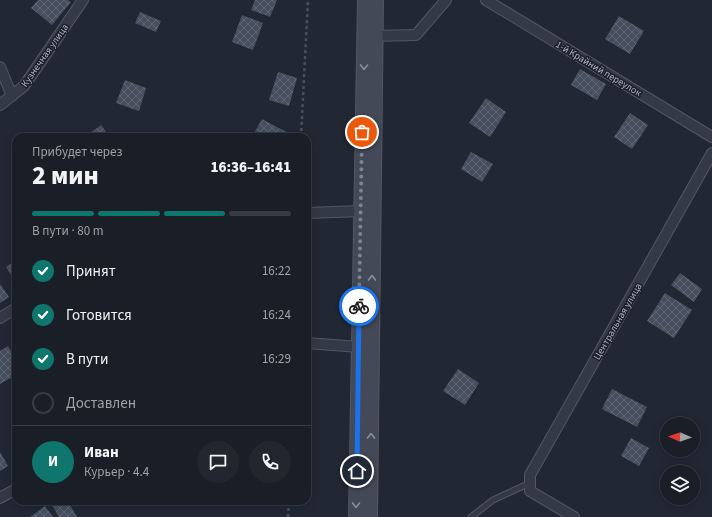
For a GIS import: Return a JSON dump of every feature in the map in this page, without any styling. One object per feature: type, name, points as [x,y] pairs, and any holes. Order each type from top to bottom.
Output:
[{"type":"main road","points":[[365,0],[370,36],[370,517]]},
{"type":"main road","points":[[356,517],[361,211],[370,36],[376,0]]},
{"type":"street","name":"Кузнечная улица","points":[[0,105],[24,86],[83,0]]},
{"type":"street","points":[[370,36],[416,35],[446,0]]},
{"type":"street","name":"1-й Крайний переулок","points":[[486,0],[712,137]]},
{"type":"street","points":[[0,67],[12,96]]},
{"type":"street","name":"Центральная улица","points":[[530,487],[530,475],[541,454],[712,153]]},
{"type":"street","points":[[311,213],[361,211]]},
{"type":"street","points":[[0,318],[12,310]]},
{"type":"street","points":[[311,343],[359,347]]},
{"type":"street","points":[[530,487],[574,517]]},
{"type":"street","points":[[0,498],[12,491]]},
{"type":"lane","points":[[471,517],[493,500],[530,487]]},
{"type":"path","points":[[301,133],[308,0]]},
{"type":"path","points":[[288,517],[289,505]]},
{"type":"building","points":[[38,0],[68,0],[71,2],[52,25],[31,8]]},
{"type":"building","points":[[255,0],[277,0],[270,17],[251,10]]},
{"type":"building","points":[[140,12],[161,21],[156,32],[135,23]]},
{"type":"building","points":[[242,15],[263,23],[253,50],[232,42]]},
{"type":"building","points":[[619,16],[644,31],[630,54],[605,39]]},
{"type":"building","points":[[580,69],[606,84],[597,100],[571,85]]},
{"type":"building","points":[[278,72],[297,78],[289,106],[269,100]]},
{"type":"building","points":[[125,80],[146,88],[139,111],[116,103]]},
{"type":"building","points":[[486,98],[506,112],[490,137],[469,123]]},
{"type":"building","points":[[630,113],[648,125],[632,149],[614,137]]},
{"type":"building","points":[[262,119],[288,133],[254,133]]},
{"type":"building","points":[[101,125],[107,133],[90,133]]},
{"type":"building","points":[[471,152],[493,164],[482,182],[461,169]]},
{"type":"building","points":[[12,263],[12,277],[6,267]]},
{"type":"building","points":[[680,273],[702,289],[694,302],[671,285]]},
{"type":"building","points":[[0,284],[9,297],[0,303]]},
{"type":"building","points":[[665,293],[692,310],[674,338],[647,321]]},
{"type":"building","points":[[8,346],[12,353],[12,377],[0,384],[0,351]]},
{"type":"building","points":[[458,369],[479,383],[465,405],[443,391]]},
{"type":"building","points":[[612,389],[647,407],[637,427],[602,409]]},
{"type":"building","points":[[631,438],[649,448],[639,466],[621,456]]},
{"type":"building","points":[[0,452],[8,466],[0,471]]},
{"type":"building","points":[[52,505],[70,505],[77,517],[59,517]]},
{"type":"building","points":[[45,506],[53,517],[30,517]]},
{"type":"way so far","points":[[359,306],[362,132]]},
{"type":"route","points":[[357,471],[359,306]]}]
